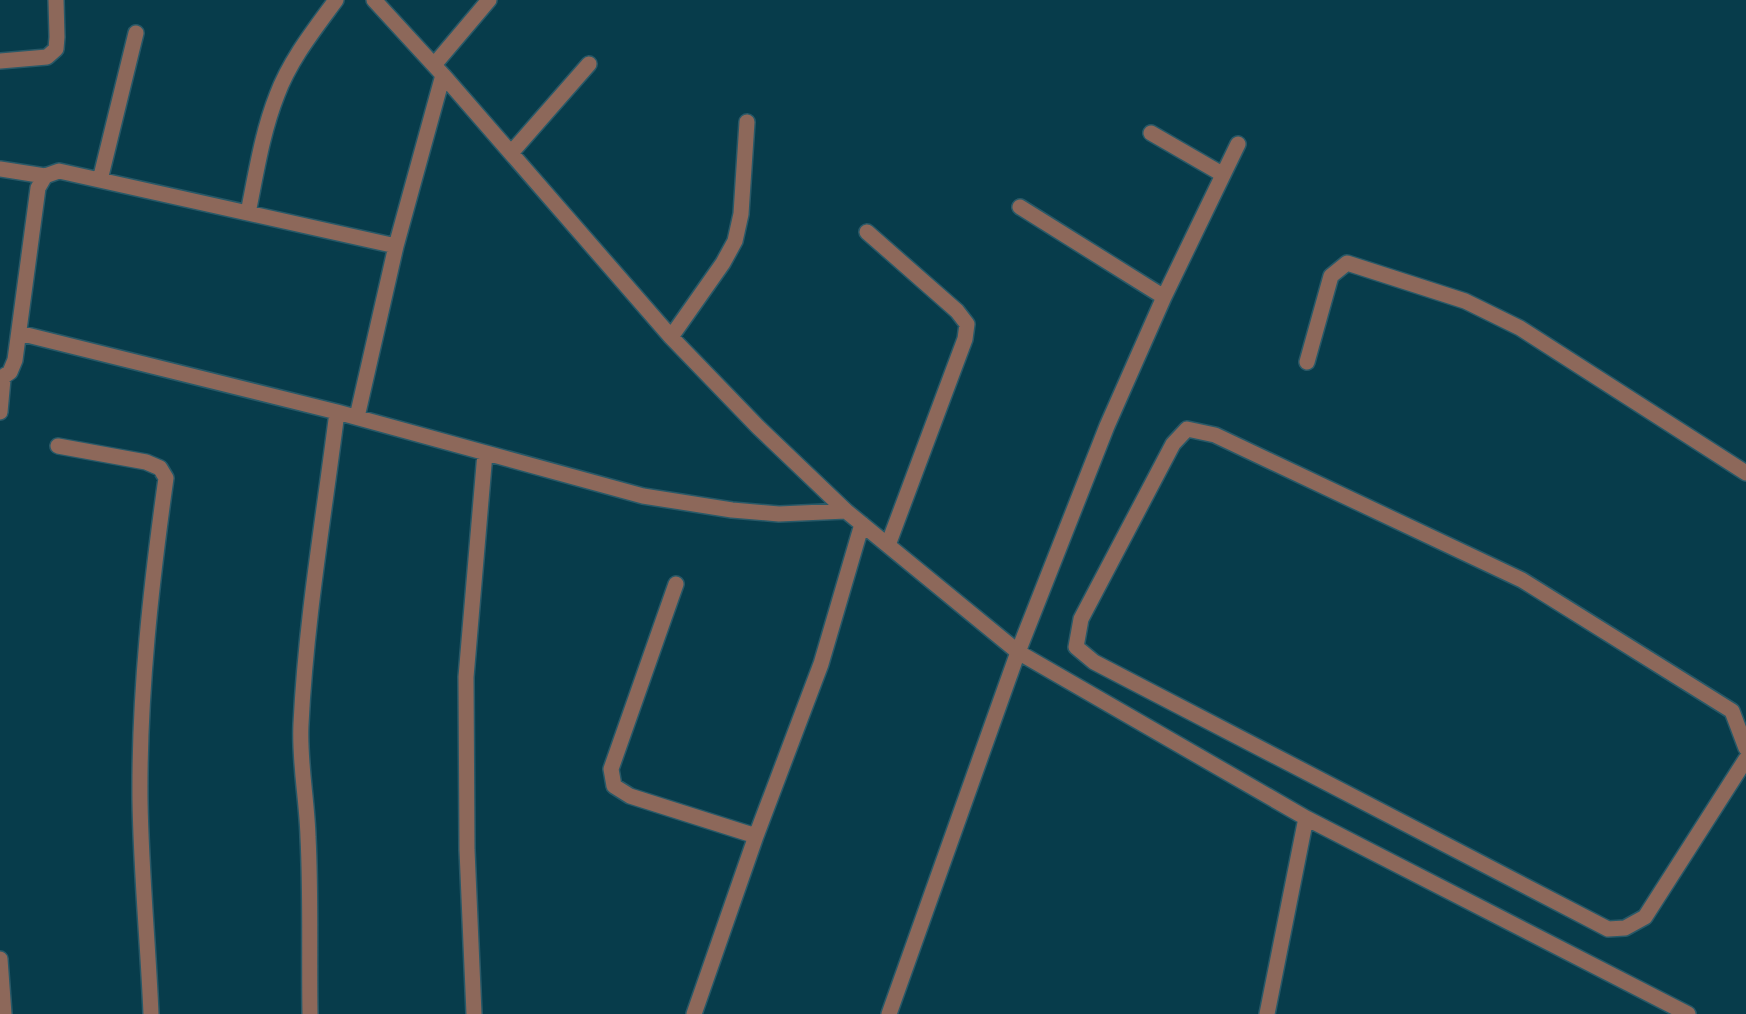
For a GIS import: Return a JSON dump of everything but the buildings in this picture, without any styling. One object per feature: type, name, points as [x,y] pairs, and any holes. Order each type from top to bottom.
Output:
[{"type":"street","points":[[0,61],[47,57],[56,49],[56,0]]},
{"type":"street","points":[[248,213],[267,126],[277,94],[299,51],[336,0]]},
{"type":"street","points":[[374,0],[439,70],[671,338],[758,427],[862,524],[1018,652],[1306,818],[1688,1014]]},
{"type":"street","points":[[357,417],[439,70],[489,0]]},
{"type":"street","points":[[100,180],[136,33]]},
{"type":"street","points":[[511,153],[589,64]]},
{"type":"street","points":[[671,338],[723,263],[735,241],[741,214],[747,122]]},
{"type":"street","points":[[1151,133],[1222,174]]},
{"type":"street","points":[[888,1014],[1018,652],[1107,426],[1164,297],[1238,144]]},
{"type":"street","points":[[0,169],[45,176],[59,171],[396,246]]},
{"type":"street","points":[[0,412],[1,379],[10,372],[15,360],[38,188],[45,176]]},
{"type":"street","points":[[1020,207],[1164,297]]},
{"type":"street","points":[[867,232],[957,311],[967,324],[965,339],[888,545]]},
{"type":"street","points":[[1307,363],[1331,276],[1347,263],[1465,301],[1520,328],[1746,473]]},
{"type":"street","points":[[19,333],[357,417],[643,496],[732,510],[779,514],[846,510]]},
{"type":"street","points":[[310,1014],[309,840],[301,758],[301,725],[307,644],[337,412]]},
{"type":"street","points":[[1746,748],[1732,711],[1522,580],[1215,435],[1187,429],[1173,444],[1081,619],[1076,647],[1094,662],[1608,929],[1625,928],[1645,917],[1746,759]]},
{"type":"street","points":[[58,447],[146,462],[160,468],[166,478],[148,624],[140,800],[151,1014]]},
{"type":"street","points":[[474,1014],[467,850],[466,677],[485,453]]},
{"type":"street","points":[[694,1014],[756,836],[821,664],[862,524]]},
{"type":"street","points":[[676,584],[610,769],[614,786],[630,796],[756,836]]},
{"type":"street","points":[[1267,1014],[1306,818]]},
{"type":"street","points":[[0,959],[4,1014]]}]
